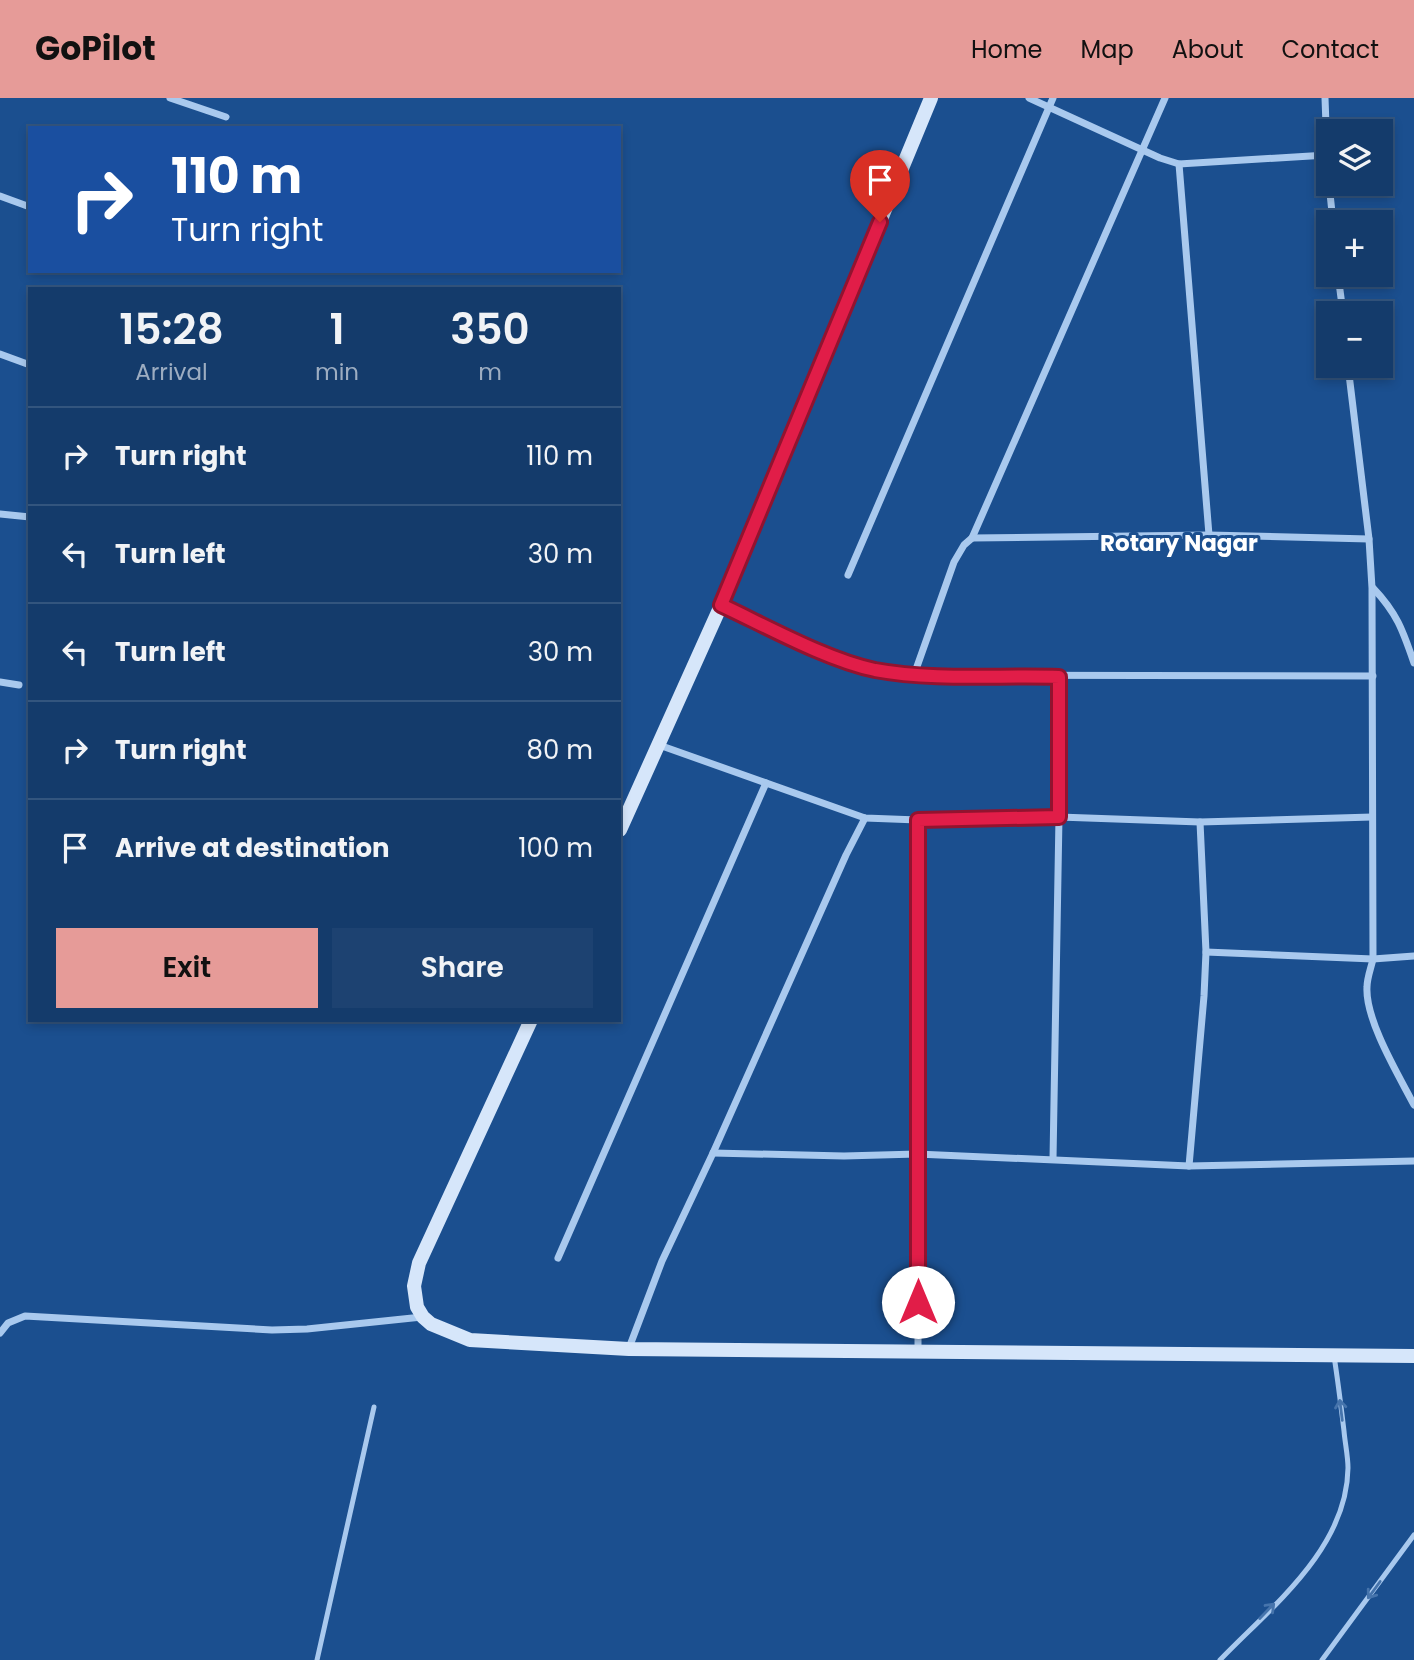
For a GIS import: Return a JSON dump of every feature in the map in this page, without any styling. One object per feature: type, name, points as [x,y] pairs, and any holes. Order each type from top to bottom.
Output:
[{"type":"street","points":[[170,98],[226,117]]},
{"type":"street","points":[[621,828],[721,605],[931,98]]},
{"type":"street","points":[[1029,98],[1179,164],[1316,156]]},
{"type":"street","points":[[848,575],[1054,98]]},
{"type":"street","points":[[914,675],[954,562],[964,545],[972,538],[1165,98]]},
{"type":"street","points":[[1325,98],[1326,119]]},
{"type":"street","points":[[1179,164],[1209,535]]},
{"type":"street","points":[[0,196],[28,206]]},
{"type":"street","points":[[0,354],[28,364]]},
{"type":"street","points":[[1349,378],[1369,539],[1372,588],[1373,959],[1367,988],[1383,1044],[1414,1105]]},
{"type":"street","points":[[0,514],[28,517]]},
{"type":"street","points":[[972,538],[1209,535],[1369,539]]},
{"type":"street","points":[[1372,588],[1391,607],[1401,625],[1414,663]]},
{"type":"street","points":[[721,605],[823,652],[873,669],[914,675],[1373,676]]},
{"type":"street","points":[[1053,1159],[1059,677]]},
{"type":"street","points":[[0,682],[19,685]]},
{"type":"street","points":[[659,744],[865,818],[918,820],[1059,817],[1200,822],[1372,817]]},
{"type":"street","points":[[558,1258],[766,783]]},
{"type":"street","points":[[629,1349],[662,1261],[865,818]]},
{"type":"street","points":[[918,820],[918,1352]]},
{"type":"street","points":[[1189,1166],[1205,996],[1206,952],[1200,822]]},
{"type":"street","points":[[1206,952],[1373,959],[1414,956]]},
{"type":"street","points":[[530,1022],[419,1263],[414,1286],[417,1307],[423,1317],[431,1324],[470,1340],[629,1349],[1414,1356]]},
{"type":"street","points":[[713,1153],[844,1156],[917,1154],[1189,1166],[1414,1161]]},
{"type":"street","points":[[0,1333],[8,1323],[24,1316],[272,1330],[423,1317]]},
{"type":"lane","points":[[1220,1660],[1296,1582],[1327,1542],[1338,1516],[1348,1467],[1334,1356]]},
{"type":"lane","points":[[317,1660],[374,1407]]},
{"type":"lane","points":[[1322,1660],[1414,1535]]},
{"type":"district","name":"Rotary Nagar","points":[[1179,543]]},
{"type":"route","points":[[880,222],[721,605],[823,652],[873,669],[914,675],[1059,677],[1059,817],[918,820],[918,1302]]}]
